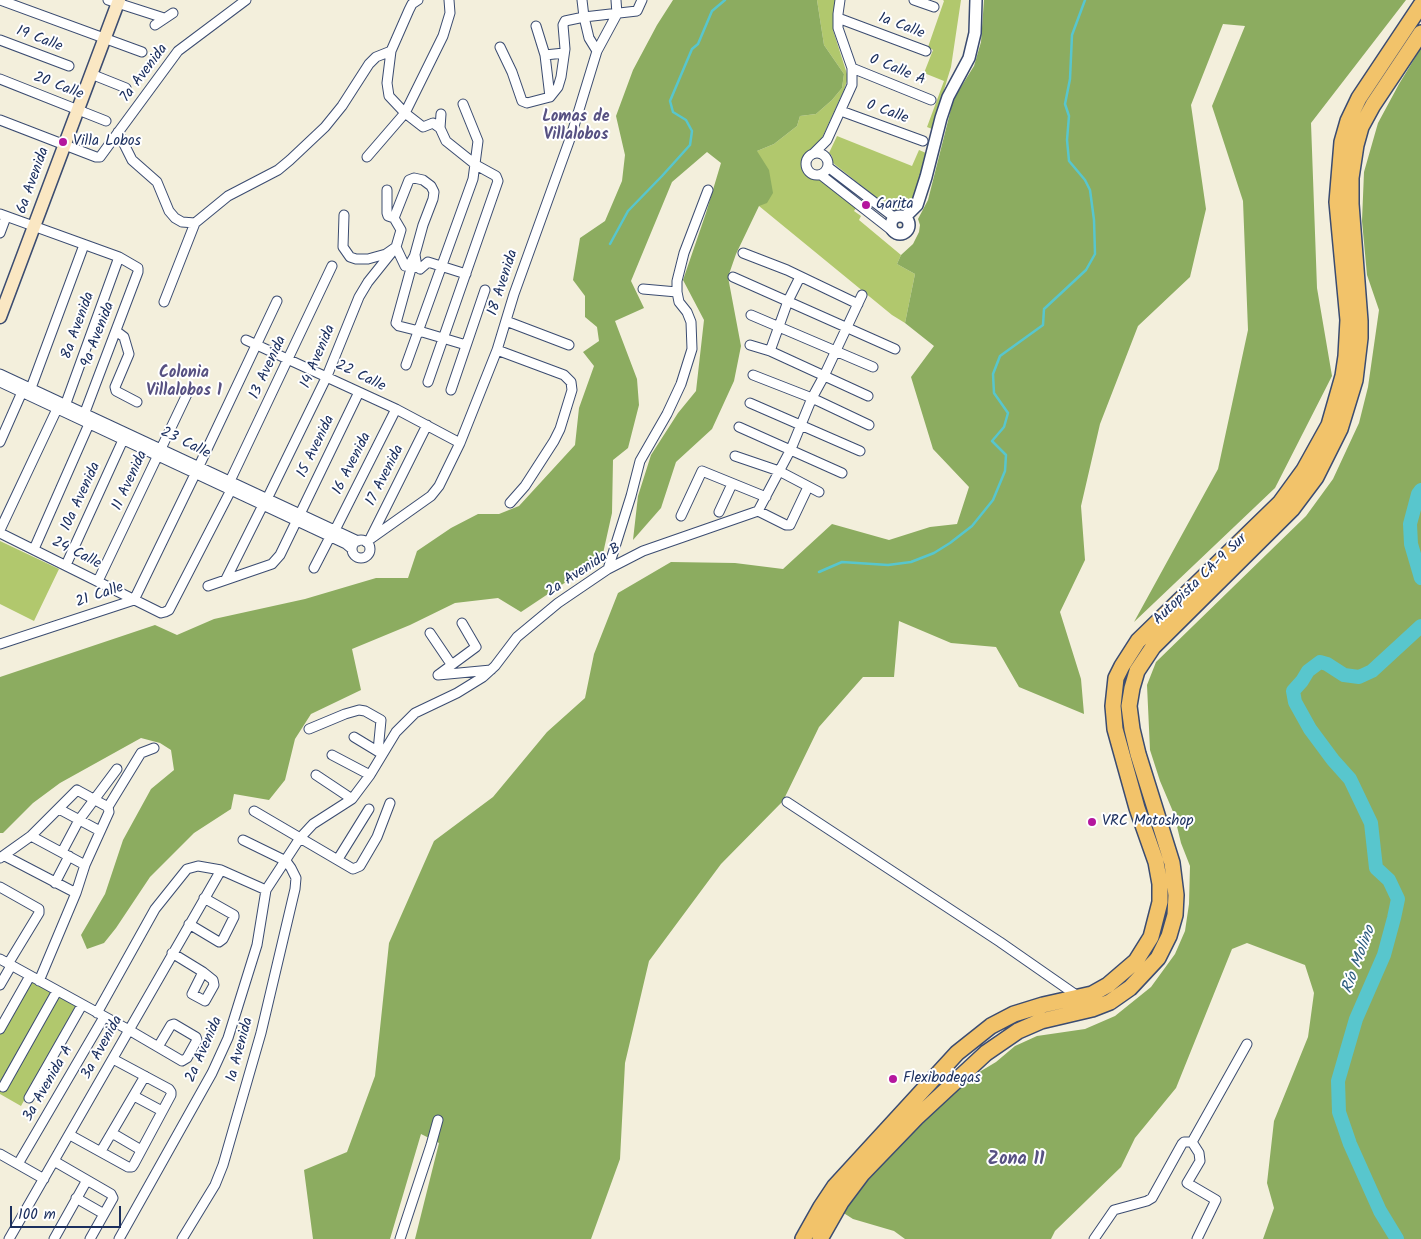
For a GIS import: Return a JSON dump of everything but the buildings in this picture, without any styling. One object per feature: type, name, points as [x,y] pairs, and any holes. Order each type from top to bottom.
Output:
[{"type":"highway","name":"Autopista CA-9 Sur","points":[[803,1239],[820,1207],[835,1186],[946,1065],[978,1035],[1014,1014],[1043,1005],[1092,994],[1108,985],[1136,961],[1151,938],[1160,902],[1160,884],[1156,862],[1137,808],[1116,729],[1113,706],[1116,678],[1138,641],[1280,503],[1304,470],[1329,424],[1343,376],[1348,320],[1337,202],[1342,142],[1348,122],[1359,98],[1421,5]]},
{"type":"highway","name":"Autopista CA-9 Sur","points":[[820,1239],[841,1202],[862,1174],[916,1118],[986,1053],[1018,1031],[1041,1021],[1092,1010],[1110,1002],[1130,988],[1158,958],[1169,936],[1175,915],[1176,895],[1172,864],[1136,746],[1129,706],[1132,688],[1137,671],[1153,648],[1169,630],[1225,578],[1292,509],[1316,477],[1340,429],[1355,380],[1360,338],[1351,204],[1351,178],[1356,145],[1362,127],[1373,105],[1421,33]]},
{"type":"highway","points":[[946,1065],[955,1080]]},
{"type":"main road","name":"6a Avenida","points":[[0,317],[92,74],[105,38],[115,1]]},
{"type":"street","points":[[0,0],[142,52]]},
{"type":"street","name":"7a Avenida","points":[[65,145],[96,157],[100,156],[178,51],[246,0]]},
{"type":"street","points":[[418,0],[412,4],[391,51],[387,83],[389,96],[423,127],[433,123],[440,128]]},
{"type":"street","points":[[367,157],[405,112],[444,36],[450,13],[449,0]]},
{"type":"street","points":[[582,0],[589,38],[597,51]]},
{"type":"street","points":[[616,0],[617,14]]},
{"type":"street","points":[[500,47],[512,72],[522,101],[527,103],[550,97],[558,87],[564,53],[563,25],[565,21],[637,11],[642,0]]},
{"type":"street","points":[[814,153],[821,154],[876,205],[900,218],[909,226],[907,232],[895,233],[821,175],[811,174],[807,168],[808,158],[827,140],[852,84],[852,68],[840,33],[838,18],[840,0]]},
{"type":"street","points":[[914,0],[934,7]]},
{"type":"street","points":[[900,218],[917,206],[948,96],[969,58],[974,42],[976,0]]},
{"type":"street","points":[[115,1],[164,18]]},
{"type":"street","points":[[155,25],[173,12]]},
{"type":"street","name":"18 Avenida","points":[[364,540],[431,496],[439,486],[460,443],[497,350],[514,294],[571,136],[597,51],[617,14]]},
{"type":"street","name":"1a Calle","points":[[838,18],[926,51]]},
{"type":"street","points":[[536,26],[545,54],[550,97]]},
{"type":"street","name":"19 Calle","points":[[0,40],[69,66]]},
{"type":"street","points":[[164,302],[195,223],[228,196],[278,170],[290,160],[325,127],[342,106],[369,64],[376,57],[391,51]]},
{"type":"street","points":[[545,54],[564,53]]},
{"type":"street","name":"0 Calle A","points":[[852,68],[931,100]]},
{"type":"street","points":[[92,74],[126,88]]},
{"type":"street","name":"20 Calle","points":[[0,79],[106,121]]},
{"type":"street","points":[[406,364],[420,331],[473,179],[478,141],[463,104]]},
{"type":"street","name":"0 Calle","points":[[841,111],[923,141]]},
{"type":"street","points":[[428,382],[498,182],[498,178],[476,165],[446,141],[440,128],[441,114]]},
{"type":"street","points":[[0,120],[65,145]]},
{"type":"street","points":[[118,132],[132,160],[157,182],[169,211],[182,222],[195,223]]},
{"type":"street","points":[[821,175],[825,172],[828,162],[827,140]]},
{"type":"street","points":[[387,190],[387,213],[388,216],[394,218],[408,180],[414,178],[423,180],[431,186],[434,192],[396,320],[399,326],[466,345]]},
{"type":"street","points":[[608,569],[640,461],[681,384],[692,349],[691,322],[679,302],[677,281],[684,253],[708,190]]},
{"type":"street","points":[[870,214],[876,205]]},
{"type":"street","points":[[344,215],[343,247],[350,256],[361,260],[368,259],[386,254],[396,247],[405,266],[410,264],[415,256]]},
{"type":"street","points":[[0,233],[3,216],[119,258]]},
{"type":"street","name":"14 Avenida","points":[[226,579],[327,376],[359,297],[368,282],[396,247],[401,230],[394,218]]},
{"type":"street","points":[[31,388],[84,245]]},
{"type":"street","points":[[743,253],[858,304]]},
{"type":"street","points":[[415,256],[417,267],[420,269],[428,262],[466,274]]},
{"type":"street","name":"9a Avenida","points":[[85,412],[138,272],[138,268],[119,258]]},
{"type":"street","name":"8a Avenida","points":[[66,403],[119,258]]},
{"type":"street","name":"13 Avenida","points":[[165,612],[168,610],[230,486],[332,266]]},
{"type":"street","points":[[734,277],[895,349]]},
{"type":"street","points":[[770,351],[788,301],[800,277]]},
{"type":"street","points":[[643,289],[677,292]]},
{"type":"street","points":[[451,390],[485,290]]},
{"type":"street","points":[[808,487],[790,525],[786,525],[758,511],[790,449],[812,398],[862,295]]},
{"type":"street","name":"21 Calle","points":[[0,644],[134,600],[198,470],[255,344],[277,301]]},
{"type":"street","points":[[751,315],[873,366]]},
{"type":"street","points":[[506,321],[569,345]]},
{"type":"street","points":[[116,331],[124,337],[128,354],[115,387],[116,392],[137,402]]},
{"type":"street","name":"22 Calle","points":[[246,340],[396,409],[460,443]]},
{"type":"street","points":[[750,345],[770,351],[868,396]]},
{"type":"street","points":[[497,350],[564,375],[571,382],[572,390],[554,441],[525,486],[510,503]]},
{"type":"street","name":"23 Calle","points":[[0,374],[85,412],[160,452],[332,534],[352,549]]},
{"type":"street","points":[[754,375],[812,398],[869,425]]},
{"type":"street","name":"23 Calle","points":[[0,382],[124,440],[160,452]]},
{"type":"street","points":[[0,442],[22,392]]},
{"type":"street","name":"11 Avenida","points":[[98,581],[188,392]]},
{"type":"street","name":"15 Avenida","points":[[226,579],[272,564],[280,555],[359,392]]},
{"type":"street","points":[[750,403],[860,450]]},
{"type":"street","points":[[0,531],[57,409]]},
{"type":"street","name":"16 Avenida","points":[[314,568],[396,409]]},
{"type":"street","points":[[34,549],[89,424]]},
{"type":"street","name":"17 Avenida","points":[[364,540],[427,425]]},
{"type":"street","points":[[739,427],[842,473]]},
{"type":"street","name":"10a Avenida","points":[[66,565],[124,440]]},
{"type":"street","points":[[735,456],[779,471],[819,492]]},
{"type":"street","points":[[681,516],[702,471],[766,498]]},
{"type":"street","points":[[719,512],[732,484]]},
{"type":"street","name":"2a Avenida B","points":[[286,861],[300,838],[313,824],[352,799],[370,775],[380,752],[414,713],[474,684],[491,670],[517,637],[558,603],[608,569],[644,551],[758,511]]},
{"type":"street","name":"24 Calle","points":[[0,531],[134,600],[161,613],[165,612]]},
{"type":"street","name":"23 Calle","points":[[332,534],[364,540]]},
{"type":"street","points":[[364,540],[370,550],[368,555],[360,558],[355,556],[352,549],[354,544],[364,540]]},
{"type":"street","points":[[208,586],[226,579]]},
{"type":"street","points":[[462,624],[476,647],[438,675],[491,670]]},
{"type":"street","points":[[430,633],[451,664]]},
{"type":"street","points":[[309,729],[359,710],[365,711],[381,720],[380,752],[354,738]]},
{"type":"street","points":[[0,1030],[34,979],[76,893],[109,812],[108,807],[141,753],[154,748]]},
{"type":"street","points":[[332,755],[370,775]]},
{"type":"street","points":[[55,883],[79,820],[117,768]]},
{"type":"street","points":[[316,776],[352,799]]},
{"type":"street","points":[[76,893],[2,857],[31,836],[77,790],[108,807]]},
{"type":"street","points":[[787,802],[1079,996]]},
{"type":"street","points":[[254,811],[353,869],[360,866],[377,837],[390,803]]},
{"type":"street","points":[[59,809],[100,831]]},
{"type":"street","points":[[338,859],[370,809]]},
{"type":"street","points":[[31,836],[86,865]]},
{"type":"street","points":[[243,840],[286,861]]},
{"type":"street","name":"2a Avenida","points":[[119,1239],[212,1073],[228,1038],[257,945],[266,890],[286,861]]},
{"type":"street","name":"1a Avenida","points":[[182,1239],[220,1175],[261,1033],[295,889],[296,878],[286,861]]},
{"type":"street","name":"3a Avenida A","points":[[18,1164],[155,910],[187,869],[198,866],[221,870]]},
{"type":"street","points":[[221,870],[266,890]]},
{"type":"street","name":"3a Avenida","points":[[10,1239],[221,870]]},
{"type":"street","points":[[0,887],[39,909],[39,913],[7,963],[0,985]]},
{"type":"street","points":[[189,924],[218,942],[223,939],[234,915],[204,898]]},
{"type":"street","points":[[172,953],[203,972]]},
{"type":"street","points":[[7,963],[182,1061],[185,1060],[197,1040],[196,1037],[174,1024],[171,1025],[158,1047]]},
{"type":"street","points":[[3,1087],[57,991]]},
{"type":"street","points":[[29,1098],[82,1005]]},
{"type":"street","points":[[1192,1142],[1247,1044]]},
{"type":"street","points":[[70,1135],[128,1167],[132,1167],[171,1092],[169,1089],[113,1059]]},
{"type":"street","points":[[101,1151],[145,1076]]},
{"type":"street","points":[[134,1096],[162,1111]]},
{"type":"street","points":[[400,1239],[438,1120]]},
{"type":"street","points":[[112,1133],[141,1150]]},
{"type":"street","points":[[1094,1239],[1114,1210],[1152,1198],[1182,1144],[1184,1142],[1192,1142]]},
{"type":"street","points":[[1192,1142],[1199,1153],[1200,1161],[1188,1183],[1215,1199],[1215,1203],[1197,1239]]},
{"type":"street","points":[[0,1154],[44,1179]]},
{"type":"street","points":[[54,1162],[111,1194],[113,1198],[90,1239]]},
{"type":"street","points":[[54,1239],[87,1180]]},
{"type":"street","points":[[76,1198],[104,1214]]},
{"type":"green space","points":[[673,0],[817,0],[824,45],[844,74],[842,88],[832,100],[816,114],[800,116],[797,126],[774,144],[757,151],[769,170],[773,193],[767,203],[759,206],[736,254],[728,277],[741,346],[734,381],[712,429],[676,462],[661,508],[633,540],[638,496],[651,455],[678,413],[696,391],[704,320],[683,280],[721,163],[707,152],[672,182],[631,281],[644,308],[615,321],[637,379],[639,405],[628,448],[613,460],[612,513],[602,558],[521,612],[498,598],[455,603],[410,625],[352,649],[361,690],[311,714],[295,739],[285,780],[269,800],[234,794],[231,809],[194,833],[150,877],[104,943],[87,949],[81,935],[105,894],[123,840],[151,789],[174,770],[171,750],[160,743],[141,738],[60,783],[33,803],[3,833],[0,833],[0,677],[155,625],[177,635],[214,619],[305,599],[376,578],[408,578],[417,551],[451,528],[478,514],[499,514],[519,506],[575,445],[579,408],[594,366],[583,352],[599,341],[597,327],[585,317],[585,296],[573,280],[580,238],[605,221],[622,181],[625,155],[616,116],[633,70]]},
{"type":"green space","points":[[817,0],[835,0],[833,30],[847,74],[847,81],[817,149],[811,150],[802,160],[803,170],[808,176],[822,180],[856,208],[854,211],[861,216],[859,220],[901,255],[897,264],[915,274],[905,323],[892,315],[759,206],[757,151],[774,144],[797,126],[800,116],[816,114],[842,88],[844,74],[824,45]]},
{"type":"green space","points":[[943,0],[961,0],[951,67],[932,129],[927,127],[944,81],[924,73],[933,50],[928,47]]},
{"type":"green space","points":[[984,0],[1406,0],[1311,123],[1317,288],[1332,376],[1275,488],[1134,622],[1218,469],[1248,330],[1243,201],[1212,106],[1245,26],[1223,24],[1191,105],[1206,209],[1190,277],[1138,326],[1100,424],[1081,506],[1085,560],[1060,612],[1081,679],[1084,714],[1019,687],[996,647],[951,643],[899,621],[894,677],[863,677],[819,727],[783,801],[721,864],[649,961],[625,1063],[620,1159],[591,1239],[415,1239],[439,1143],[421,1134],[390,1239],[313,1239],[304,1170],[347,1152],[375,1076],[389,943],[434,841],[493,797],[547,732],[585,698],[594,654],[618,593],[671,562],[735,563],[783,569],[832,524],[889,540],[930,527],[957,524],[969,487],[933,449],[911,377],[934,346],[905,323],[915,274],[897,264],[901,255],[913,244],[919,232],[920,225],[918,219],[928,200],[952,105],[974,66],[981,42]]},
{"type":"green space","points":[[1421,48],[1421,1239],[1263,1239],[1274,1208],[1267,1183],[1274,1121],[1308,1037],[1314,993],[1305,965],[1247,943],[1232,949],[1176,1088],[1135,1138],[1121,1167],[1055,1231],[1051,1239],[905,1239],[894,1231],[853,1219],[842,1212],[879,1167],[966,1080],[996,1062],[1015,1046],[1037,1036],[1085,1029],[1115,1016],[1151,987],[1175,954],[1185,931],[1189,904],[1190,866],[1181,843],[1174,814],[1160,781],[1150,750],[1147,685],[1156,662],[1306,516],[1333,479],[1359,423],[1368,387],[1379,310],[1367,275],[1362,221],[1364,172],[1378,123]]},
{"type":"green space","points":[[837,136],[912,166],[919,150],[926,153],[919,186],[914,198],[905,209],[897,210],[888,207],[833,163],[832,156],[829,153]]},
{"type":"green space","points":[[0,541],[59,569],[34,621],[0,604]]},
{"type":"green space","points":[[25,978],[76,1005],[21,1106],[0,1094],[0,1021]]},
{"type":"waterway","points":[[610,244],[628,211],[690,145],[692,131],[686,120],[673,112],[670,101],[692,49],[698,44],[712,11],[725,0]]},
{"type":"waterway","points":[[819,572],[842,562],[888,565],[911,562],[934,553],[972,526],[993,500],[1005,471],[1006,455],[992,441],[1004,427],[1008,413],[994,393],[993,374],[1000,356],[1043,325],[1044,309],[1086,270],[1095,254],[1094,220],[1090,190],[1085,180],[1069,161],[1067,140],[1069,116],[1065,104],[1070,79],[1072,35],[1085,0]]},
{"type":"waterway","name":"Río Molino","points":[[1421,490],[1418,494],[1410,524],[1411,544],[1421,578]]},
{"type":"waterway","name":"Río Molino","points":[[1397,1239],[1380,1211],[1350,1144],[1339,1112],[1338,1081],[1356,1019],[1384,955],[1398,899],[1389,880],[1376,868],[1371,823],[1350,779],[1310,729],[1295,702],[1293,691],[1308,671],[1320,662],[1327,664],[1344,675],[1359,677],[1372,671],[1421,626]]},
{"type":"place","name":"Villa Lobos","points":[[63,142]]},
{"type":"place","name":"Garita","points":[[866,205]]},
{"type":"place","name":"VRC Motoshop","points":[[1092,822]]},
{"type":"place","name":"Flexibodegas","points":[[893,1079]]},
{"type":"district","name":"Lomas de Villalobos","points":[[576,127]]},
{"type":"district","name":"Colonia Villalobos 1","points":[[184,383]]},
{"type":"district","name":"Zona 11","points":[[1016,1161]]}]
